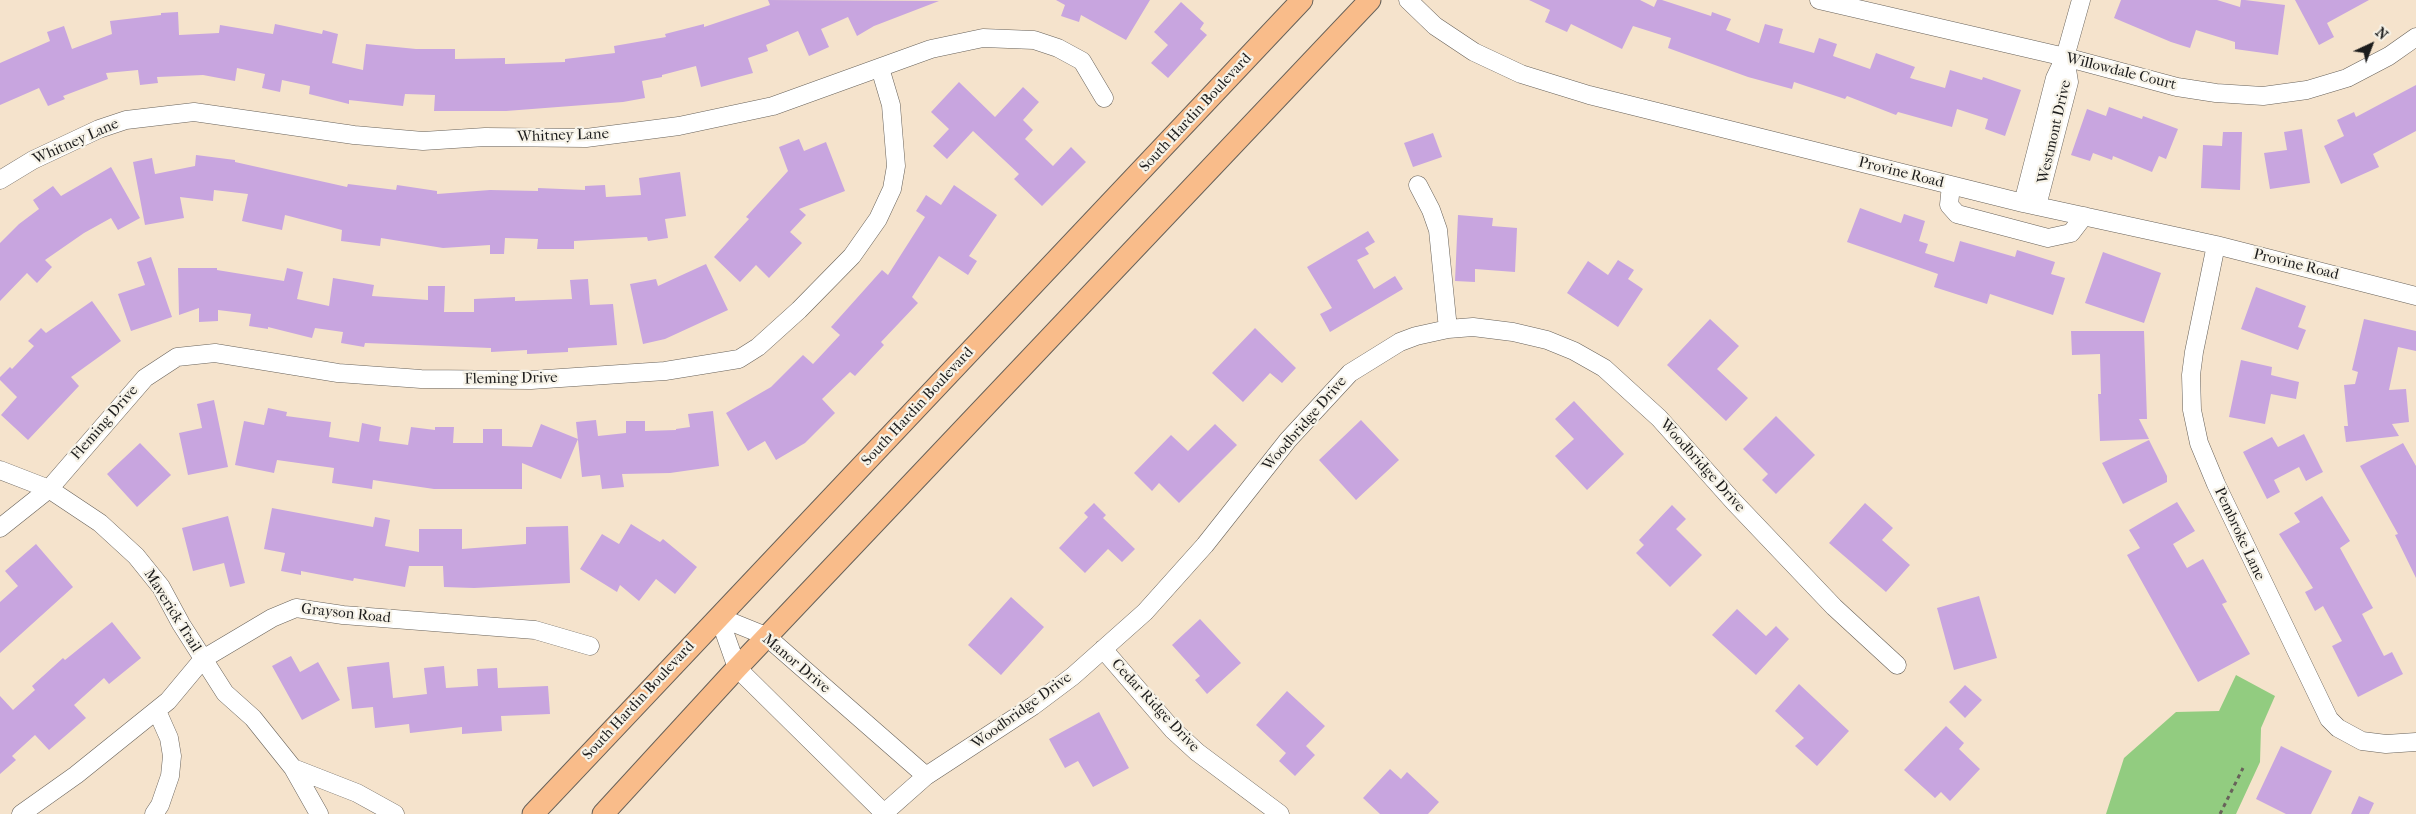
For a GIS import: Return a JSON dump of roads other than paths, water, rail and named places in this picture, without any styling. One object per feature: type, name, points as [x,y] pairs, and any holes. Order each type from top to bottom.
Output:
[{"type":"main road","name":"South Hardin Boulevard","points":[[533,814],[1302,0]]},
{"type":"main road","points":[[603,814],[766,636],[1370,0]]},
{"type":"street","name":"Provine Road","points":[[1408,0],[1436,26],[1474,52],[1520,74],[1589,95],[1950,185],[2216,245],[2416,296]]},
{"type":"street","name":"Willowdale Court","points":[[1819,0],[2065,57],[2177,87],[2216,93],[2263,96],[2307,90],[2347,78],[2389,56],[2416,36]]},
{"type":"street","name":"Westmont Drive","points":[[2030,204],[2056,78],[2065,57],[2080,0]]},
{"type":"street","name":"Whitney Lane","points":[[0,180],[68,142],[126,120],[194,112],[354,135],[423,141],[485,137],[586,138],[679,126],[774,106],[930,49],[983,38],[1034,40],[1058,48],[1082,60],[1104,98]]},
{"type":"street","name":"Fleming Drive","points":[[0,528],[49,489],[145,378],[177,356],[215,353],[338,373],[421,379],[521,380],[665,371],[738,360],[758,347],[799,310],[852,256],[878,219],[892,188],[896,166],[891,105],[880,68]]},
{"type":"street","points":[[1950,185],[1949,205],[1957,214],[2048,238],[2071,233],[2084,216]]},
{"type":"street","points":[[1418,186],[1431,210],[1438,230],[1448,329]]},
{"type":"street","name":"Pembroke Lane","points":[[2216,245],[2191,375],[2192,410],[2199,443],[2220,493],[2329,719],[2338,728],[2362,742],[2386,744],[2416,742]]},
{"type":"street","name":"Woodbridge Drive","points":[[884,813],[926,776],[1034,706],[1144,612],[1205,545],[1288,440],[1350,373],[1400,342],[1416,336],[1448,329],[1473,327],[1514,332],[1547,340],[1574,351],[1604,368],[1658,418],[1734,502],[1834,607],[1897,665]]},
{"type":"street","name":"Maverick Trail","points":[[0,470],[49,489],[100,523],[136,556],[161,587],[202,659],[225,693],[253,718],[293,768],[319,814]]},
{"type":"street","name":"Grayson Road","points":[[21,814],[76,775],[168,701],[202,659],[272,618],[296,608],[343,615],[535,630],[590,646]]},
{"type":"street","name":"Manor Drive","points":[[719,617],[766,636],[926,776]]},
{"type":"street","points":[[719,617],[737,668],[884,813]]},
{"type":"street","name":"Cedar Ridge Drive","points":[[1103,649],[1173,730],[1197,752],[1280,814]]},
{"type":"street","points":[[154,814],[160,805],[170,776],[172,756],[168,738],[156,711]]},
{"type":"street","points":[[293,768],[357,793],[395,814]]}]
